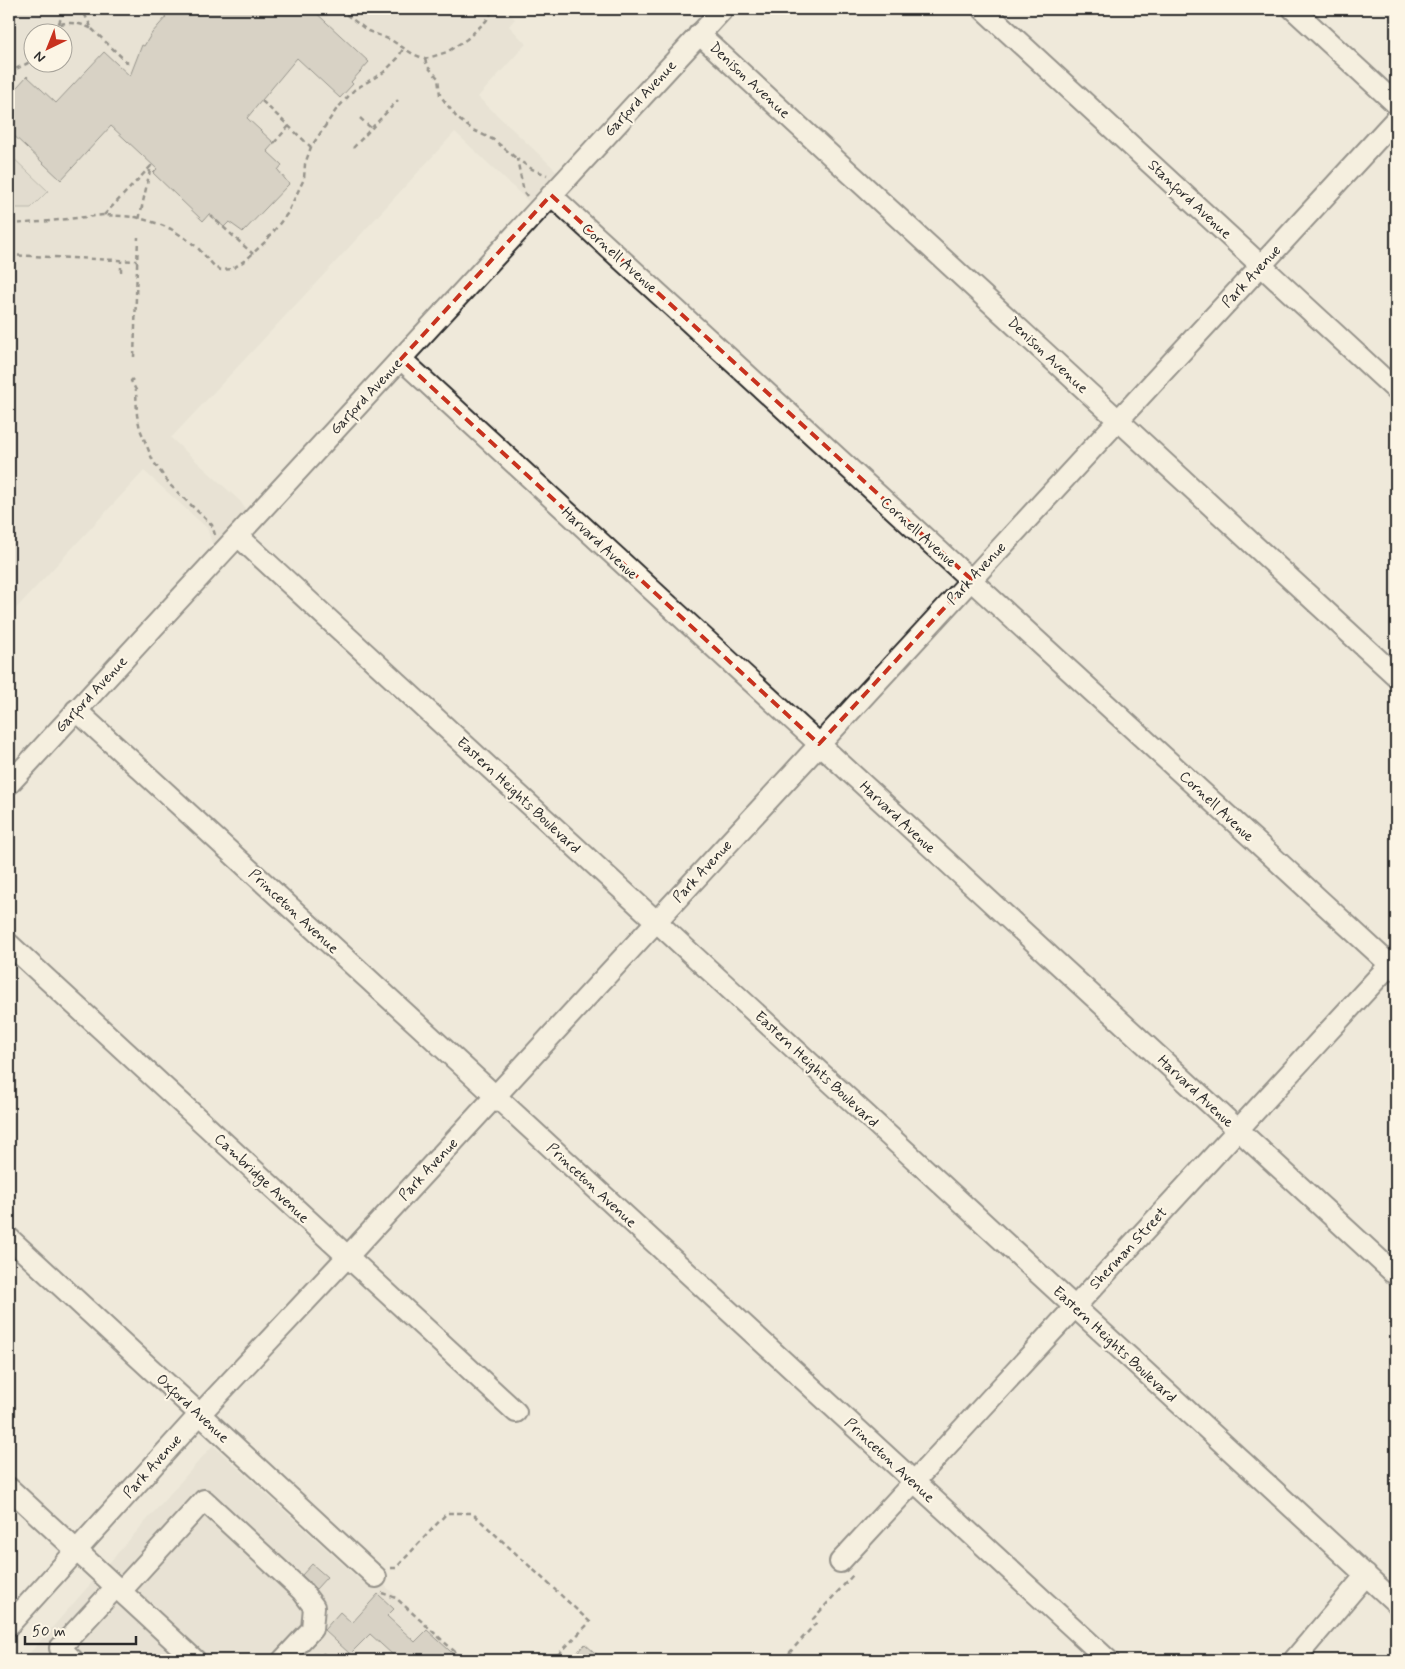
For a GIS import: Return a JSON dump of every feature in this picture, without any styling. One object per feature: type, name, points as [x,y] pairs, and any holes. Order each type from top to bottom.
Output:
[{"type":"street","name":"Garford Avenue","points":[[9,784],[723,9]]},
{"type":"street","name":"Stanford Avenue","points":[[983,9],[1396,390]]},
{"type":"street","points":[[1293,9],[1396,104]]},
{"type":"street","name":"Denison Avenue","points":[[700,34],[1396,676]]},
{"type":"street","name":"Park Avenue","points":[[9,1623],[1396,119]]},
{"type":"street","name":"Cornell Avenue","points":[[551,195],[1394,964]]},
{"type":"street","name":"Harvard Avenue","points":[[400,358],[1396,1275]]},
{"type":"street","name":"Eastern Heights Boulevard","points":[[238,536],[1396,1603]]},
{"type":"street","name":"Princeton Avenue","points":[[76,710],[1108,1660]]},
{"type":"street","name":"Cambridge Avenue","points":[[9,944],[516,1412]]},
{"type":"street","name":"Sherman Street","points":[[847,1568],[913,1481],[1394,964]]},
{"type":"street","name":"Oxford Avenue","points":[[9,1238],[380,1579]]},
{"type":"street","points":[[9,1488],[195,1660]]},
{"type":"street","points":[[73,1660],[60,1648],[204,1500],[302,1592],[314,1607],[312,1629],[283,1660]]},
{"type":"street","points":[[1294,1660],[1366,1575]]},
{"type":"path","points":[[61,22],[65,9]]},
{"type":"path","points":[[82,9],[92,29]]},
{"type":"path","points":[[339,9],[368,31],[383,36],[425,59],[447,52],[467,40],[486,22],[494,9]]},
{"type":"path","points":[[72,23],[84,25],[92,29],[131,66]]},
{"type":"path","points":[[9,224],[104,216],[139,219],[159,224],[185,238],[221,270],[232,269],[266,242],[287,214],[304,179],[305,164],[312,147],[327,121],[360,86],[384,72],[398,58],[404,47]]},
{"type":"path","points":[[425,59],[427,66],[438,78],[440,94],[457,118],[474,130],[494,140],[517,160],[547,175]]},
{"type":"path","points":[[9,74],[22,65]]},
{"type":"path","points":[[353,148],[398,100]]},
{"type":"path","points":[[262,101],[312,147]]},
{"type":"path","points":[[360,118],[371,128]]},
{"type":"path","points":[[274,143],[289,126]]},
{"type":"path","points":[[517,160],[524,192],[527,196]]},
{"type":"path","points":[[104,216],[151,166],[139,219]]},
{"type":"path","points":[[210,215],[253,254]]},
{"type":"path","points":[[134,357],[138,237]]},
{"type":"path","points":[[9,255],[137,260]]},
{"type":"path","points":[[121,260],[121,272]]},
{"type":"path","points":[[133,379],[131,381],[136,390],[140,429],[153,461],[170,486],[212,525],[215,535]]},
{"type":"path","points":[[464,1660],[396,1598],[380,1579],[396,1568],[447,1513],[472,1513],[590,1622],[554,1659]]},
{"type":"path","points":[[783,1660],[816,1623],[813,1619],[847,1568]]},
{"type":"path","points":[[325,1654],[329,1660]]},
{"type":"highlighted area","points":[[551,195],[971,579],[819,744],[401,359]]},
{"type":"shaded area","points":[[9,9],[505,9],[515,19],[509,26],[526,44],[478,97],[561,175],[532,205],[455,132],[171,438],[240,501],[248,513],[214,549],[207,528],[144,471],[9,616]]},
{"type":"shaded area","points":[[9,154],[48,191],[31,208],[9,208]]},
{"type":"shaded area","points":[[213,1445],[360,1580],[378,1579],[464,1660],[31,1660],[27,1656]]},
{"type":"building","points":[[157,9],[312,9],[369,62],[340,98],[297,58],[247,118],[274,143],[267,151],[282,165],[278,170],[289,184],[243,232],[229,222],[224,227],[209,214],[203,221],[153,173],[157,169],[111,126],[61,180],[9,131],[9,96],[27,76],[56,103],[104,52],[130,76],[142,45],[144,46],[166,17]]},
{"type":"building","points":[[312,1564],[327,1577],[316,1589],[302,1575]]},
{"type":"building","points":[[378,1594],[394,1609],[387,1616],[415,1642],[427,1630],[460,1660],[388,1660],[393,1655],[370,1634],[350,1654],[324,1630],[340,1612],[352,1623]]},
{"type":"building","points":[[585,1644],[603,1660],[570,1660]]}]
